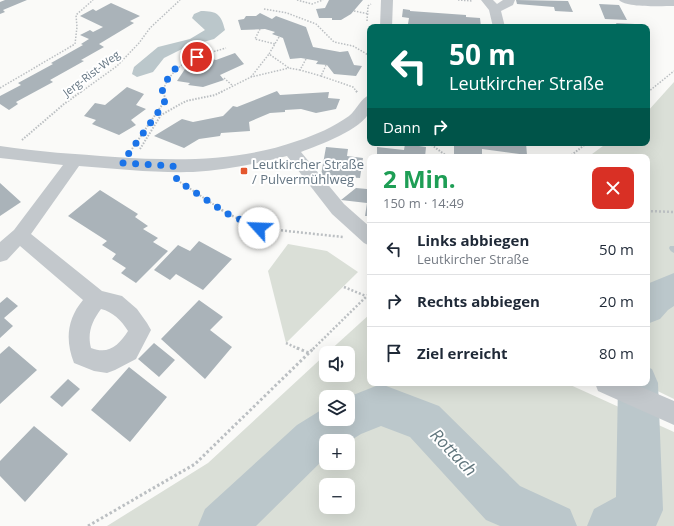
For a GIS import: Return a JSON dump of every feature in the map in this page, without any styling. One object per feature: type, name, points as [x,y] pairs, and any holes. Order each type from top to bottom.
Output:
[{"type":"street","points":[[386,0],[386,24]]},
{"type":"street","points":[[488,0],[495,9],[498,24]]},
{"type":"street","points":[[495,9],[509,3],[509,0]]},
{"type":"street","points":[[625,0],[674,3]]},
{"type":"street","points":[[3,153],[75,160],[173,166],[240,160],[291,150],[340,128],[356,118],[366,98]]},
{"type":"street","points":[[291,150],[338,209],[367,235]]},
{"type":"street","points":[[0,254],[20,235],[75,160]]},
{"type":"street","points":[[20,235],[97,299]]},
{"type":"street","points":[[613,386],[674,413]]},
{"type":"path","points":[[0,88],[75,44],[75,34],[79,25],[76,15],[93,0]]},
{"type":"path","name":"Jerg-Rist-Weg","points":[[3,153],[64,104],[117,66],[139,43],[150,28],[180,0]]},
{"type":"path","points":[[296,0],[312,4],[323,0]]},
{"type":"path","points":[[458,0],[469,1]]},
{"type":"path","points":[[264,9],[287,13],[316,24],[334,42],[352,46],[367,54]]},
{"type":"path","points":[[354,11],[371,14]]},
{"type":"path","points":[[260,29],[255,39],[275,44]]},
{"type":"path","points":[[251,77],[270,54],[279,37]]},
{"type":"path","points":[[122,163],[166,99],[162,92],[166,81],[173,71],[186,60],[226,48]]},
{"type":"path","points":[[270,54],[289,68]]},
{"type":"path","points":[[300,70],[306,59]]},
{"type":"path","points":[[321,76],[326,65]]},
{"type":"path","points":[[138,151],[161,115],[186,101],[215,95],[251,77],[289,68],[314,72],[321,76],[353,87],[366,98]]},
{"type":"path","points":[[650,91],[674,71]]},
{"type":"path","points":[[224,78],[233,86]]},
{"type":"path","points":[[433,146],[444,154]]},
{"type":"path","points":[[573,154],[583,146]]},
{"type":"path","points":[[173,166],[177,180],[226,213],[259,228],[348,237]]},
{"type":"path","points":[[650,211],[674,212]]},
{"type":"path","points":[[88,526],[195,464],[366,296],[344,287]]},
{"type":"path","points":[[286,343],[309,353]]},
{"type":"shaded area","points":[[201,11],[218,14],[222,20],[225,30],[214,39],[186,47],[164,58],[153,72],[137,77],[132,74],[134,67],[158,47],[190,39],[205,30],[192,18],[194,14]]},
{"type":"shaded area","points":[[674,82],[674,399],[647,386],[650,386],[650,154],[592,154],[603,146],[650,146],[650,109]]},
{"type":"shaded area","points":[[288,244],[327,251],[358,272],[286,343],[268,271]]},
{"type":"shaded area","points":[[367,317],[367,386],[573,386],[674,432],[674,526],[107,526],[208,463],[319,360],[319,382],[355,382],[355,346],[335,346]]},
{"type":"building","points":[[5,0],[27,0],[3,10],[5,12],[0,14],[0,2]]},
{"type":"building","points":[[329,0],[363,0],[351,14],[341,20],[319,18],[316,9],[325,8]]},
{"type":"building","points":[[516,0],[568,1],[573,12],[555,11],[554,7],[517,4]]},
{"type":"building","points":[[111,3],[140,16],[130,21],[134,23],[99,44],[104,47],[81,60],[84,61],[50,80],[53,82],[16,102],[18,104],[9,110],[0,104],[0,96],[21,85],[18,83],[53,64],[51,63],[83,45],[81,44],[89,39],[80,35],[90,30],[93,32],[103,27],[80,16],[93,9],[96,11]]},
{"type":"building","points":[[599,4],[619,5],[627,20],[605,19]]},
{"type":"building","points":[[403,9],[410,11],[466,15],[466,17],[480,18],[481,24],[408,24],[409,18],[402,17]]},
{"type":"building","points":[[260,13],[272,19],[276,16],[306,27],[313,47],[340,52],[348,51],[354,65],[362,66],[356,76],[334,74],[327,65],[316,64],[318,61],[301,58],[290,59],[283,38],[272,34],[275,32],[265,29],[241,30],[238,20],[244,19],[246,16],[256,16]]},
{"type":"building","points":[[235,53],[244,64],[220,75],[224,80],[203,87],[188,85],[190,83],[177,81],[187,66],[193,66],[208,58],[216,60]]},
{"type":"building","points":[[127,87],[144,94],[136,105],[146,109],[131,120],[136,125],[119,135],[92,124],[96,120],[84,116],[95,103],[105,105]]},
{"type":"building","points":[[277,91],[280,95],[329,92],[328,98],[340,99],[336,109],[316,113],[301,109],[270,113],[249,122],[250,131],[221,133],[220,136],[199,139],[184,148],[154,136],[182,119],[193,122],[223,116],[233,106],[237,107]]},
{"type":"building","points":[[405,146],[426,147],[425,154],[377,154],[377,147],[404,150]]},
{"type":"building","points":[[454,146],[526,146],[527,154],[482,149],[482,154],[454,154]]},
{"type":"building","points":[[326,147],[348,149],[347,156],[363,158],[360,178],[321,175]]},
{"type":"building","points":[[0,183],[21,202],[0,216]]},
{"type":"building","points":[[356,188],[367,189],[367,203],[341,200]]},
{"type":"building","points":[[100,190],[138,214],[135,217],[148,226],[143,229],[158,238],[153,242],[168,251],[136,283],[121,273],[126,268],[112,259],[116,254],[102,245],[107,241],[68,216]]},
{"type":"building","points":[[367,203],[367,216],[365,216]]},
{"type":"building","points":[[199,241],[232,259],[203,290],[176,274],[170,280],[154,270],[178,245],[190,251]]},
{"type":"building","points":[[7,297],[18,306],[4,318],[13,326],[0,338],[0,303]]},
{"type":"building","points":[[199,300],[223,317],[210,330],[232,347],[205,379],[161,339]]},
{"type":"building","points":[[154,343],[175,360],[159,377],[138,359]]},
{"type":"building","points":[[9,346],[37,370],[0,404],[0,354]]},
{"type":"building","points":[[129,367],[167,397],[130,442],[91,410]]},
{"type":"building","points":[[68,379],[80,389],[62,407],[50,397]]},
{"type":"building","points":[[34,426],[68,454],[25,502],[0,476],[0,461]]},
{"type":"waterway","points":[[674,248],[672,248],[674,251]]},
{"type":"waterway","name":"Rottach","points":[[650,304],[655,298],[674,289]]},
{"type":"waterway","name":"Rottach","points":[[611,526],[639,510],[638,386]]},
{"type":"waterway","name":"Rottach","points":[[355,415],[381,405],[424,421],[503,503],[553,526]]},
{"type":"waterway","name":"Rottach","points":[[222,526],[312,440],[335,426]]},
{"type":"place","name":"Leutkircher Straße / Pulvermühlweg","points":[[244,171]]},
{"type":"route","points":[[197,57],[186,60],[173,71],[166,81],[162,92],[166,99],[122,163],[173,166],[177,180],[226,213],[259,228]]}]
